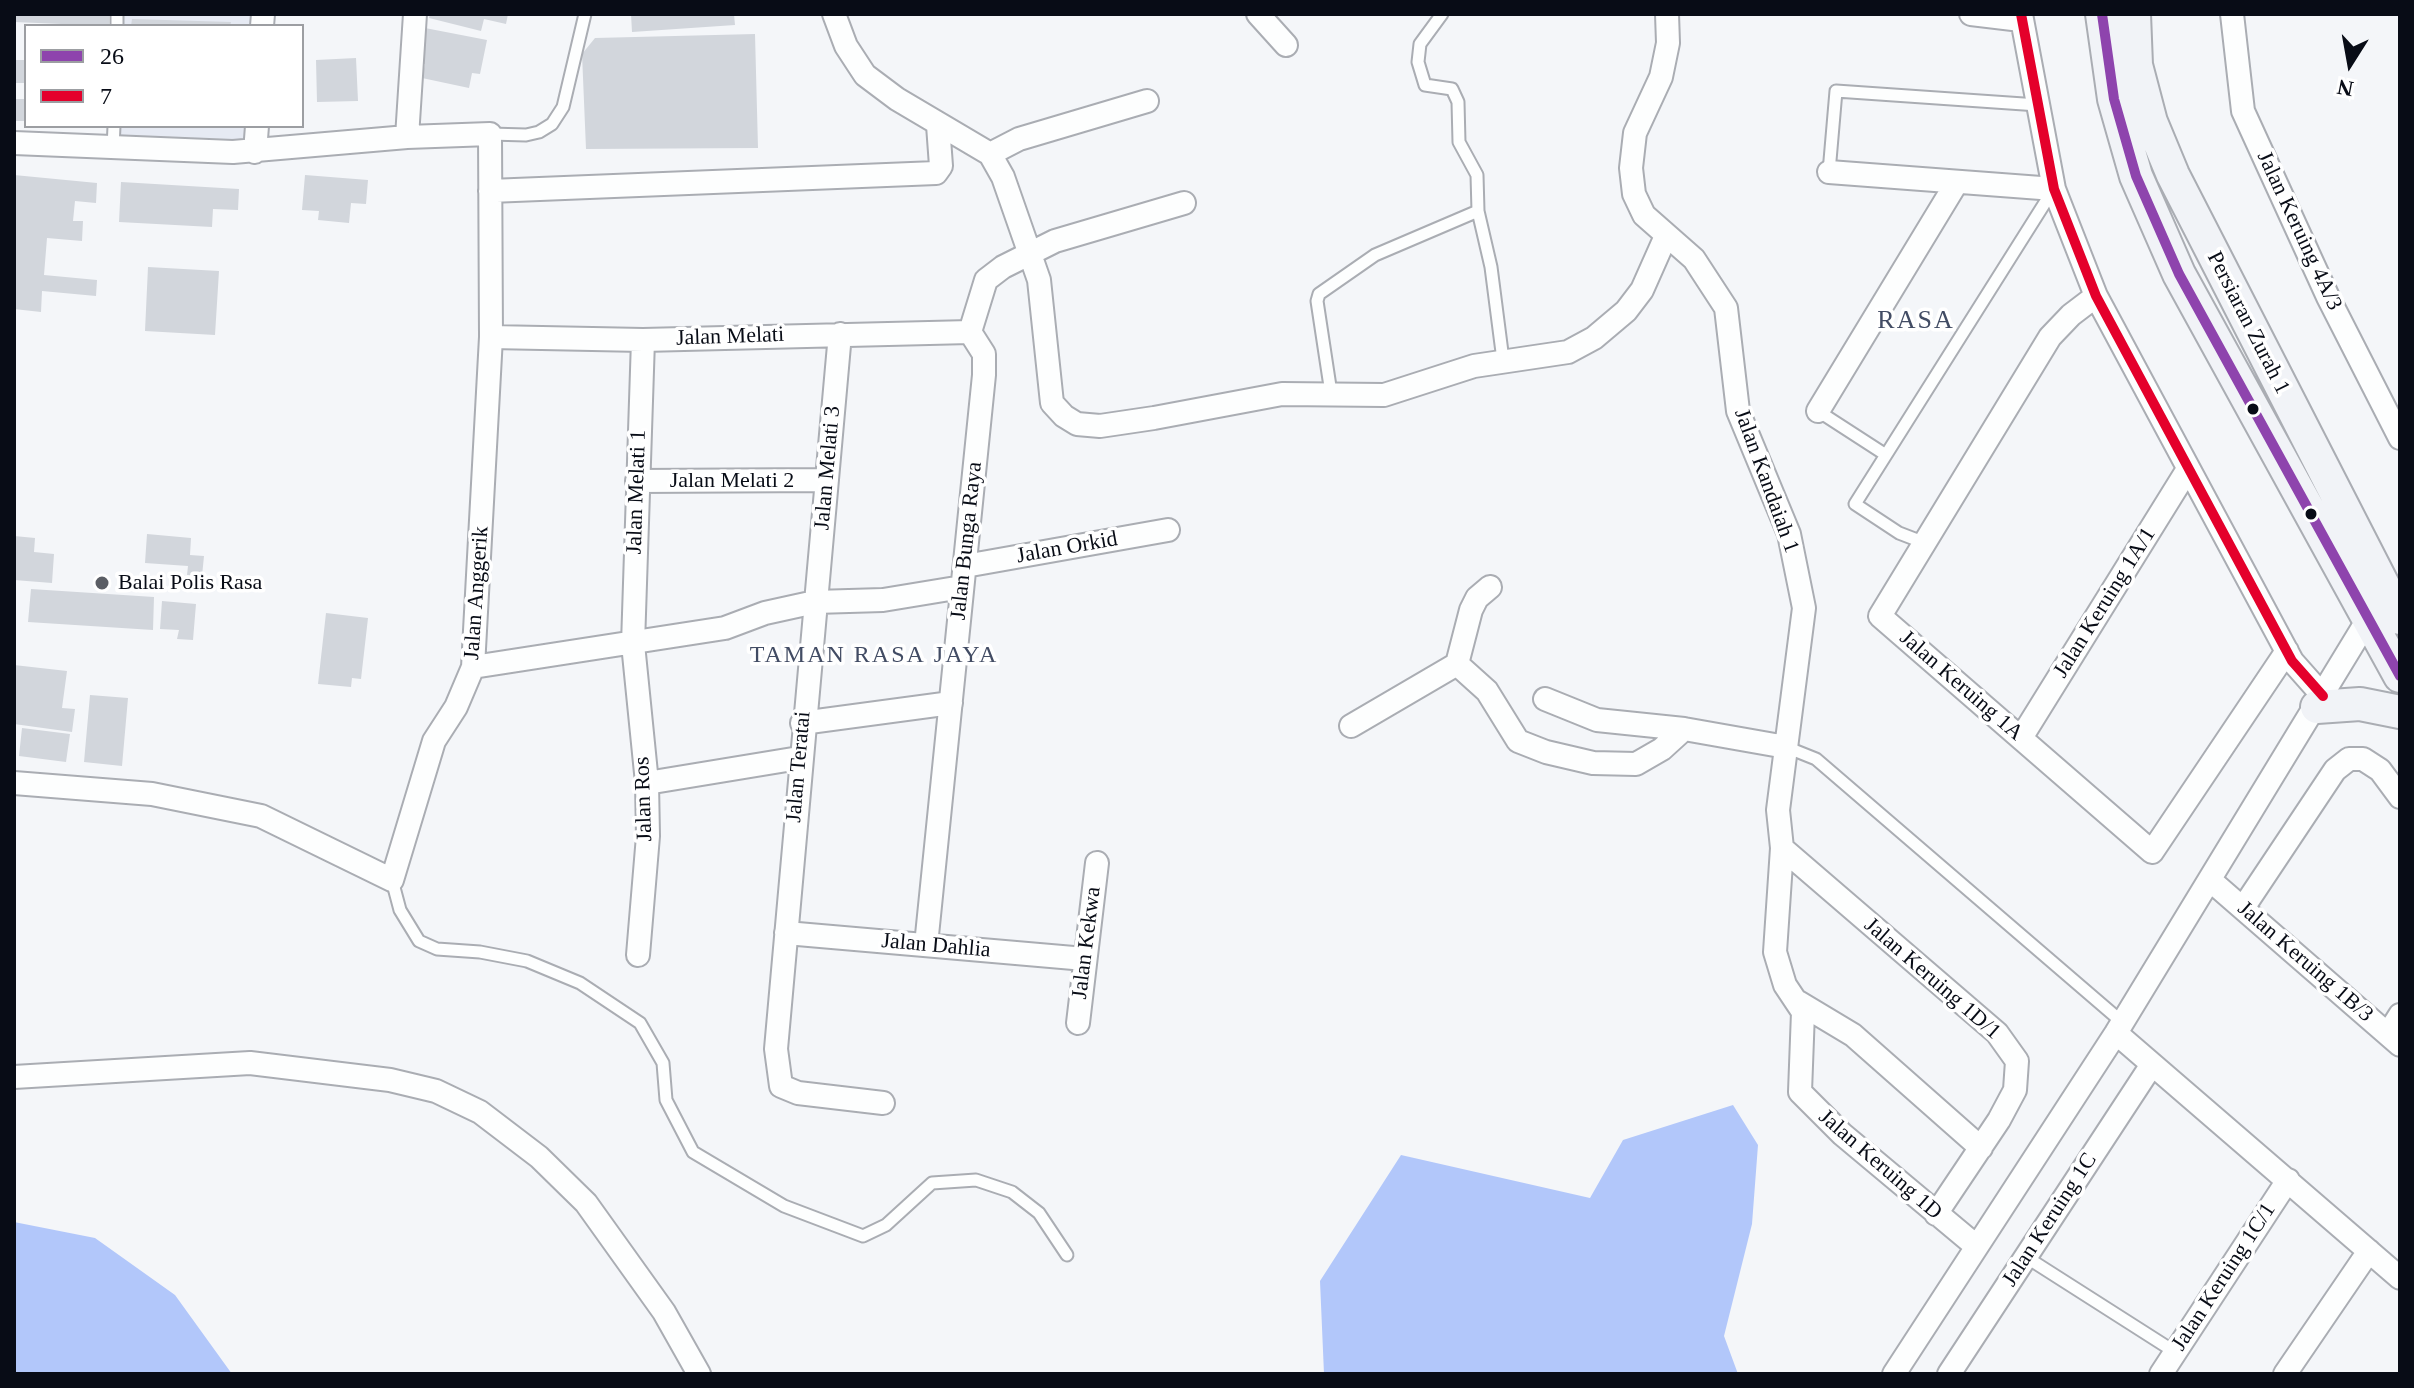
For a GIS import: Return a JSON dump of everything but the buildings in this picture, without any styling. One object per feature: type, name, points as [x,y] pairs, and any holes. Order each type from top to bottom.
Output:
[{"type":"main road","name":"Persiaran Zurah 1","points":[[2102,14],[2114,99],[2142,190],[2179,274],[2400,676]]},
{"type":"main road","name":"Persiaran Zurah 1","points":[[2134,14],[2136,65],[2151,122],[2173,175],[2392,606]]},
{"type":"main road","points":[[2320,702],[2360,704],[2400,712]]},
{"type":"street","points":[[407,137],[415,14]]},
{"type":"street","points":[[834,14],[846,46],[865,75],[938,125],[990,154],[1003,177],[1039,280],[1052,403],[1077,424],[1100,426],[1282,394],[1384,395],[1474,366],[1568,352],[1594,338],[1626,311],[1642,290],[1666,236]]},
{"type":"street","points":[[1258,14],[1286,45]]},
{"type":"street","name":"Jalan Kandaiah 1","points":[[1667,14],[1668,43],[1661,77],[1635,133],[1631,168],[1634,194],[1644,215],[1694,259],[1726,308],[1738,411],[1789,534],[1801,580],[1804,608],[1786,747]]},
{"type":"street","points":[[1971,14],[2021,17],[2054,189],[2096,296],[2287,651],[2320,702]]},
{"type":"street","name":"Jalan Keruing 4A/3","points":[[2232,14],[2243,111],[2328,297],[2400,438]]},
{"type":"street","points":[[990,154],[1019,139],[1147,101]]},
{"type":"street","points":[[490,191],[936,173],[941,166],[938,125]]},
{"type":"street","points":[[255,152],[257,128]]},
{"type":"street","points":[[14,143],[114,137],[255,152],[407,137],[490,134]]},
{"type":"street","name":"Jalan Anggerik","points":[[392,880],[434,741],[461,698],[473,667],[491,337],[490,134]]},
{"type":"street","points":[[1829,172],[2054,189]]},
{"type":"street","points":[[1818,411],[1957,182]]},
{"type":"street","points":[[970,332],[986,280],[1030,253],[1055,241],[1184,203]]},
{"type":"street","name":"Jalan Keruing 1A","points":[[2096,296],[2071,315],[2050,337],[1880,616],[2152,852],[2287,651]]},
{"type":"street","name":"Jalan Melati","points":[[491,337],[643,340],[970,332]]},
{"type":"street","name":"Jalan Bunga Raya","points":[[926,945],[984,375],[984,354],[970,332]]},
{"type":"street","name":"Jalan Melati 3","points":[[815,602],[840,334]]},
{"type":"street","name":"Jalan Melati 1","points":[[633,644],[643,340]]},
{"type":"street","name":"Jalan Keruing 1A/1","points":[[2021,738],[2188,469]]},
{"type":"street","name":"Jalan Melati 2","points":[[637,481],[827,480]]},
{"type":"street","name":"Jalan Orkid","points":[[473,667],[725,628],[773,610],[815,602],[883,600],[964,577],[1168,530]]},
{"type":"street","points":[[1351,726],[1457,664],[1471,610],[1477,598],[1490,587]]},
{"type":"street","name":"Jalan Teratai","points":[[815,602],[802,723],[776,1049],[781,1086],[798,1093],[883,1103]]},
{"type":"street","points":[[1894,1374],[2119,1028],[2368,620],[2392,606]]},
{"type":"street","name":"Jalan Ros","points":[[633,644],[647,783],[648,836],[638,955]]},
{"type":"street","points":[[1457,664],[1487,691],[1518,741],[1546,752],[1593,763],[1636,764],[1662,749],[1684,729]]},
{"type":"street","points":[[1545,699],[1597,720],[1684,729],[1786,747]]},
{"type":"street","points":[[802,723],[951,703]]},
{"type":"street","name":"Jalan Keruing 1D","points":[[1786,747],[1778,810],[1782,848],[1775,952],[1785,985],[1798,1002],[1804,1026],[1800,1092],[1842,1134],[1976,1246]]},
{"type":"street","points":[[647,783],[799,758]]},
{"type":"street","points":[[2243,908],[2335,770],[2349,759],[2363,759],[2380,770],[2400,797]]},
{"type":"street","points":[[14,783],[152,794],[261,816],[392,880]]},
{"type":"street","name":"Jalan Keruing 1D/1","points":[[1782,848],[1997,1033],[2017,1061],[2015,1090],[1981,1148],[1936,1214]]},
{"type":"street","name":"Jalan Kekwa","points":[[1078,1023],[1097,863]]},
{"type":"street","name":"Jalan Keruing 1B/3","points":[[2210,880],[2396,1031]]},
{"type":"street","name":"Jalan Dahlia","points":[[786,933],[1085,959]]},
{"type":"street","points":[[1798,1002],[1853,1035],[1981,1148]]},
{"type":"street","points":[[2119,1028],[2151,1066],[2400,1278]]},
{"type":"street","points":[[14,1077],[250,1063],[390,1080],[436,1091],[480,1112],[539,1157],[586,1203],[664,1312],[699,1374]]},
{"type":"street","name":"Jalan Keruing 1C","points":[[1949,1374],[2151,1066]]},
{"type":"street","name":"Jalan Keruing 1C/1","points":[[2161,1374],[2288,1180]]},
{"type":"street","points":[[2285,1374],[2369,1251]]},
{"type":"lane","points":[[490,134],[526,135],[552,124],[563,107],[585,14]]},
{"type":"lane","points":[[1442,14],[1420,44],[1418,62],[1425,85],[1452,89],[1456,94],[1459,142],[1477,175],[1478,211],[1491,267],[1503,360]]},
{"type":"lane","points":[[1829,172],[1836,91],[2038,105]]},
{"type":"lane","points":[[1925,543],[1899,533],[1855,504],[2054,189]]},
{"type":"lane","points":[[1331,393],[1317,301],[1319,294],[1375,255],[1478,211]]},
{"type":"lane","points":[[1818,411],[1886,455]]},
{"type":"lane","points":[[1786,747],[1816,759],[2119,1028]]},
{"type":"lane","points":[[392,880],[400,910],[419,941],[437,949],[480,952],[527,961],[580,983],[640,1023],[663,1063],[666,1100],[693,1152],[784,1206],[863,1236],[886,1225],[932,1183],[976,1180],[1012,1192],[1039,1213],[1067,1255]]},
{"type":"lane","points":[[2026,1257],[2175,1352]]},
{"type":"shaded area","points":[[123,14],[255,14],[254,24],[123,24]]},
{"type":"shaded area","points":[[121,128],[249,128],[248,140],[120,135]]},
{"type":"water","points":[[1733,1105],[1758,1145],[1752,1224],[1724,1336],[1738,1374],[1324,1374],[1320,1281],[1401,1155],[1590,1198],[1623,1140]]},
{"type":"water","points":[[14,1222],[95,1238],[175,1295],[232,1374],[14,1374]]},
{"type":"transit line","name":"7","points":[[2021,14],[2054,189],[2096,296],[2292,661],[2323,696]]},
{"type":"transit line","name":"26","points":[[2102,14],[2114,99],[2136,176],[2179,274],[2400,676]]},
{"type":"place","name":"Balai Polis Rasa","points":[[102,583]]},
{"type":"district","name":"RASA","points":[[1916,321]]},
{"type":"district","name":"TAMAN RASA JAYA","points":[[874,656]]}]
